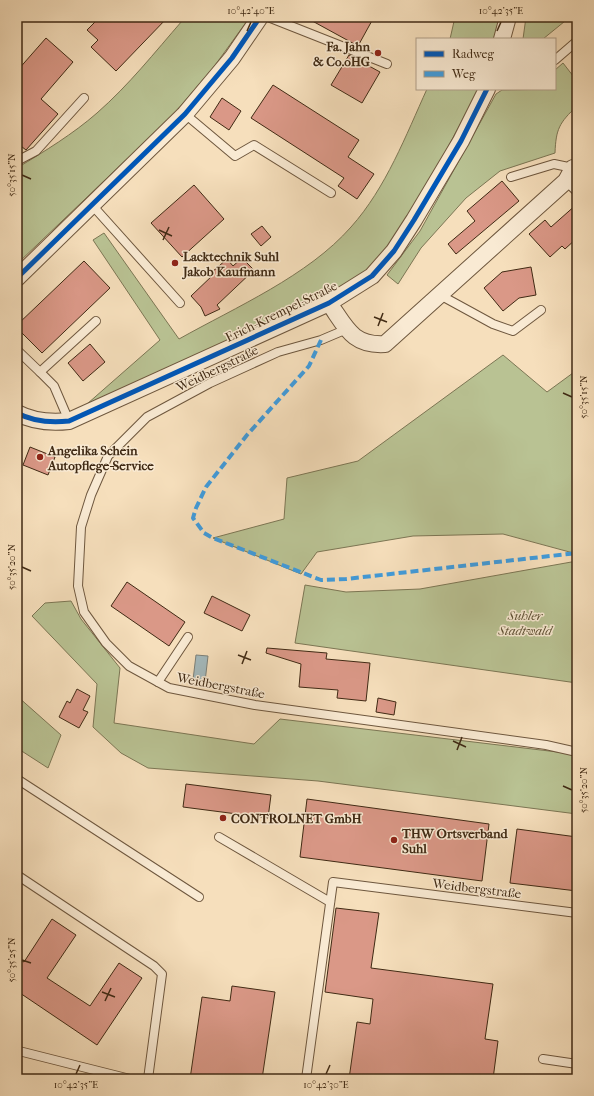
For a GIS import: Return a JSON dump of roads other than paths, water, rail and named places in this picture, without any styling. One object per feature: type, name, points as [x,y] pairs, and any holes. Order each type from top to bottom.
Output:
[{"type":"street","points":[[17,278],[185,114],[232,58],[260,17]]},
{"type":"street","points":[[502,38],[508,17]]},
{"type":"street","name":"Erich-Krempel-Straße","points":[[17,413],[29,419],[55,422],[69,421],[329,303],[372,276],[394,251],[461,141],[486,90]]},
{"type":"street","name":"Erich-Krempel-Straße","points":[[329,303],[347,329],[358,340],[370,345],[385,344],[573,175]]},
{"type":"lane","points":[[268,17],[387,64]]},
{"type":"lane","points":[[556,59],[577,41]]},
{"type":"lane","points":[[17,161],[36,152],[84,98]]},
{"type":"lane","points":[[185,114],[235,156],[254,145],[331,193]]},
{"type":"lane","points":[[511,177],[554,164],[573,175]]},
{"type":"lane","points":[[92,205],[180,303]]},
{"type":"lane","points":[[440,295],[493,324],[513,331],[541,310]]},
{"type":"lane","points":[[40,372],[96,321]]},
{"type":"lane","name":"Weidbergstraße","points":[[347,329],[321,340],[278,352],[196,391],[147,417],[108,456],[91,495],[81,527],[78,586],[84,612],[106,643],[129,666],[169,688],[255,705],[546,745],[577,752]]},
{"type":"lane","points":[[17,350],[54,386],[69,421]]},
{"type":"lane","points":[[158,682],[188,637]]},
{"type":"lane","points":[[17,779],[199,896]]},
{"type":"lane","points":[[219,837],[330,902]]},
{"type":"lane","points":[[17,876],[137,954],[162,974],[148,1079]]},
{"type":"lane","name":"Weidbergstraße","points":[[306,1079],[333,882],[577,913]]},
{"type":"lane","points":[[19,1051],[130,1079]]},
{"type":"lane","points":[[544,1059],[577,1064]]},
{"type":"water","points":[[196,655],[208,656],[205,682],[193,680]]},
{"type":"place","name":"Fa. Jahn & Co.oHG","points":[[378,53]]},
{"type":"place","name":"Lacktechnik Suhl Jakob Kaufmann","points":[[175,263]]},
{"type":"place","name":"Angelika Schein Autopflege-Service","points":[[40,457]]},
{"type":"place","name":"CONTROLNET GmbH","points":[[223,818]]},
{"type":"place","name":"THW Ortsverband Suhl","points":[[394,840]]},
{"type":"park label","name":"Suhler Stadtwald","points":[[525,622]]}]
